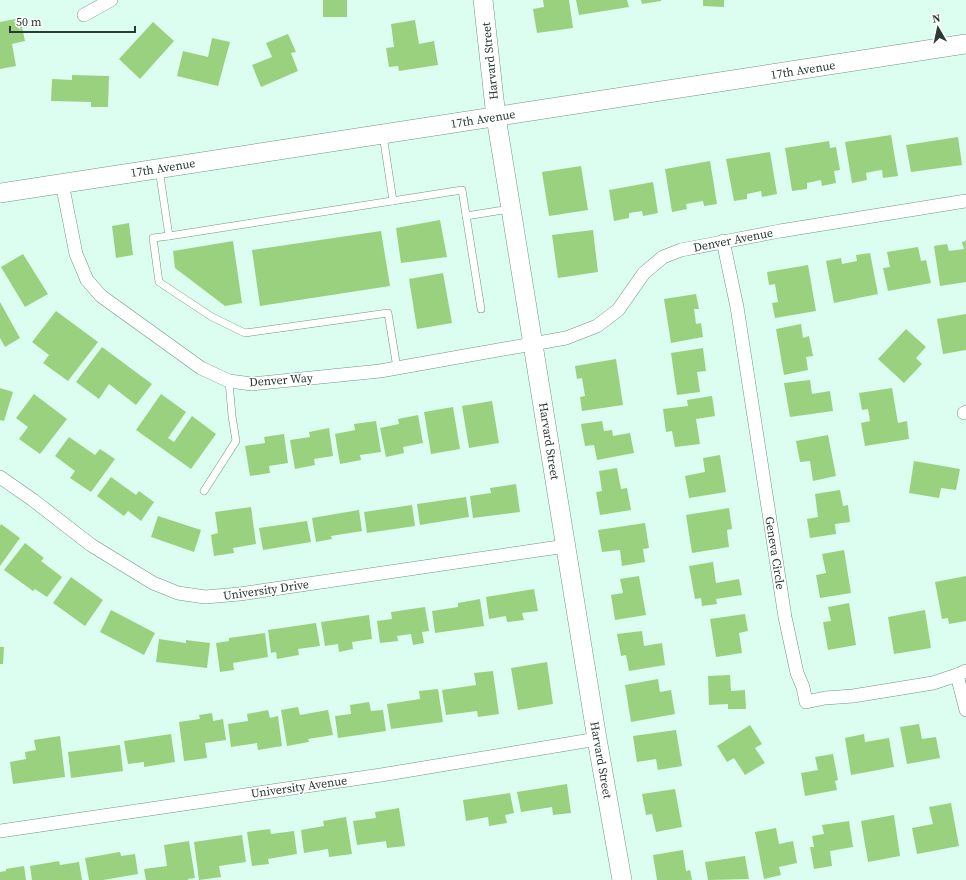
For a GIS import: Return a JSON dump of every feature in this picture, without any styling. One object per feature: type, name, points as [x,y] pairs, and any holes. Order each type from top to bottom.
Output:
[{"type":"main road","name":"Harvard Street","points":[[483,0],[496,117],[510,209],[597,739],[622,880]]},
{"type":"main road","name":"17th Avenue","points":[[0,193],[966,44]]},
{"type":"street","points":[[84,15],[111,0]]},
{"type":"street","name":"Denver Way","points":[[62,184],[76,254],[87,280],[101,296],[201,368],[229,381],[252,384],[380,371],[533,343]]},
{"type":"street","name":"Denver Avenue","points":[[533,343],[566,338],[597,326],[618,310],[644,273],[663,257],[681,250],[788,230],[966,201]]},
{"type":"street","name":"Geneva Circle","points":[[723,242],[737,307],[785,617],[797,672],[803,687],[806,702],[933,683],[962,673]]},
{"type":"street","name":"University Drive","points":[[0,477],[33,500],[91,545],[153,583],[178,593],[205,597],[240,594],[566,546]]},
{"type":"street","points":[[962,673],[966,710]]},
{"type":"street","name":"University Avenue","points":[[0,832],[381,775],[597,739]]},
{"type":"lane","points":[[383,134],[393,201]]},
{"type":"lane","points":[[158,169],[169,236]]},
{"type":"lane","points":[[397,368],[388,313],[245,333],[212,316],[159,282],[153,238],[462,190],[481,309]]},
{"type":"lane","points":[[466,216],[510,209]]},
{"type":"lane","points":[[204,491],[236,441],[229,381]]},
{"type":"building","points":[[323,0],[347,0],[347,17],[323,17]]},
{"type":"building","points":[[543,0],[569,0],[573,28],[537,33],[533,9],[544,7]]},
{"type":"building","points":[[576,0],[627,0],[629,7],[579,15]]},
{"type":"building","points":[[641,0],[661,0],[661,1],[642,4]]},
{"type":"building","points":[[703,0],[724,0],[724,7],[703,6]]},
{"type":"building","points":[[20,18],[25,41],[12,44],[16,66],[0,69],[0,22]]},
{"type":"building","points":[[415,20],[419,44],[434,41],[438,65],[399,71],[398,66],[389,67],[386,48],[394,47],[391,24]]},
{"type":"building","points":[[153,22],[174,41],[140,79],[119,59]]},
{"type":"building","points":[[288,34],[296,52],[291,53],[298,71],[261,87],[252,65],[272,57],[266,43]]},
{"type":"building","points":[[212,38],[230,42],[218,86],[177,76],[183,51],[208,57]]},
{"type":"building","points":[[72,75],[109,76],[108,107],[91,107],[91,102],[51,101],[52,79],[72,80]]},
{"type":"building","points":[[891,135],[898,176],[883,178],[882,170],[875,171],[866,173],[867,180],[852,183],[845,142]]},
{"type":"building","points":[[958,137],[962,165],[911,172],[906,145]]},
{"type":"building","points":[[829,141],[830,148],[836,147],[840,170],[834,171],[836,183],[822,186],[821,180],[807,183],[807,189],[792,191],[785,148]]},
{"type":"building","points":[[770,152],[777,194],[762,197],[761,191],[747,194],[747,199],[734,201],[726,159]]},
{"type":"building","points":[[710,161],[717,204],[704,206],[703,201],[686,204],[687,209],[672,212],[665,169]]},
{"type":"building","points":[[581,166],[588,210],[549,216],[542,172]]},
{"type":"building","points":[[653,182],[658,213],[643,216],[642,211],[629,213],[629,218],[614,221],[609,190]]},
{"type":"building","points":[[440,220],[447,257],[401,263],[396,228]]},
{"type":"building","points":[[129,223],[133,255],[116,258],[112,226]]},
{"type":"building","points":[[593,230],[598,272],[558,278],[552,235]]},
{"type":"building","points":[[381,231],[390,286],[260,306],[252,250]]},
{"type":"building","points":[[233,241],[242,303],[225,306],[175,268],[173,251]]},
{"type":"building","points":[[966,241],[966,282],[940,286],[934,246],[947,244],[949,251],[964,249],[962,242]]},
{"type":"building","points":[[918,247],[921,261],[926,260],[931,283],[888,291],[883,268],[890,267],[887,252]]},
{"type":"building","points":[[870,253],[878,294],[834,303],[826,261],[841,258],[842,264],[857,261],[856,255]]},
{"type":"building","points":[[23,254],[48,294],[25,307],[1,267]]},
{"type":"building","points":[[808,265],[816,311],[775,318],[772,303],[778,302],[775,284],[769,285],[767,272]]},
{"type":"building","points":[[443,273],[452,323],[417,329],[409,279]]},
{"type":"building","points":[[696,294],[699,309],[694,309],[696,324],[701,323],[703,337],[671,343],[664,299]]},
{"type":"building","points":[[0,302],[20,338],[5,347],[0,338]]},
{"type":"building","points":[[56,311],[98,342],[68,381],[43,363],[49,355],[32,342]]},
{"type":"building","points":[[966,314],[966,350],[943,354],[937,319]]},
{"type":"building","points":[[801,324],[803,338],[809,336],[813,356],[806,357],[808,370],[784,375],[776,329]]},
{"type":"building","points":[[906,329],[926,347],[916,358],[922,364],[904,383],[878,359]]},
{"type":"building","points":[[102,347],[152,384],[136,405],[109,384],[99,399],[76,382]]},
{"type":"building","points":[[703,348],[706,371],[697,372],[700,392],[677,395],[671,353]]},
{"type":"building","points":[[616,359],[623,405],[582,411],[580,397],[585,396],[582,378],[577,379],[575,366]]},
{"type":"building","points":[[810,380],[812,394],[830,391],[833,411],[790,417],[784,383]]},
{"type":"building","points":[[0,388],[13,392],[4,421],[0,420]]},
{"type":"building","points":[[892,388],[898,423],[907,421],[909,439],[865,446],[861,423],[870,421],[868,409],[862,410],[859,393]]},
{"type":"building","points":[[34,394],[67,419],[40,454],[19,439],[28,427],[16,418]]},
{"type":"building","points":[[161,394],[186,412],[168,438],[174,442],[192,416],[216,434],[191,469],[136,430]]},
{"type":"building","points":[[712,396],[715,416],[696,419],[700,444],[675,447],[672,431],[666,432],[663,409],[688,406],[687,400]]},
{"type":"building","points":[[492,401],[499,443],[469,448],[462,406]]},
{"type":"building","points":[[453,407],[460,449],[431,454],[424,412]]},
{"type":"building","points":[[418,415],[423,443],[403,447],[404,453],[386,457],[380,428],[399,424],[398,419]]},
{"type":"building","points":[[376,421],[381,452],[360,455],[361,460],[340,464],[335,434],[355,430],[354,424]]},
{"type":"building","points":[[602,421],[604,431],[612,430],[613,436],[630,433],[634,453],[597,460],[594,445],[585,446],[581,424]]},
{"type":"building","points":[[329,428],[333,456],[314,459],[315,465],[295,469],[290,440],[310,437],[309,432]]},
{"type":"building","points":[[284,434],[288,463],[269,466],[270,473],[250,476],[245,446],[265,443],[264,437]]},
{"type":"building","points":[[828,435],[836,476],[813,481],[810,461],[800,462],[796,441]]},
{"type":"building","points":[[69,437],[95,455],[100,449],[115,459],[91,492],[70,478],[75,471],[55,456]]},
{"type":"building","points":[[720,455],[726,492],[689,498],[685,476],[705,472],[703,458]]},
{"type":"building","points":[[914,461],[960,469],[956,490],[941,488],[939,498],[909,493]]},
{"type":"building","points":[[617,468],[621,489],[627,488],[631,510],[600,515],[596,492],[602,491],[599,471]]},
{"type":"building","points":[[111,477],[136,495],[139,491],[154,502],[141,521],[128,511],[124,516],[97,496]]},
{"type":"building","points":[[516,484],[520,512],[473,518],[470,496],[491,493],[490,488]]},
{"type":"building","points":[[840,490],[843,506],[848,505],[850,522],[835,524],[836,534],[810,538],[807,519],[818,517],[815,494]]},
{"type":"building","points":[[466,497],[469,517],[420,525],[417,504]]},
{"type":"building","points":[[412,505],[415,526],[367,533],[364,512]]},
{"type":"building","points":[[251,507],[256,544],[233,548],[234,553],[214,556],[211,535],[218,533],[215,512]]},
{"type":"building","points":[[729,508],[732,529],[727,530],[729,547],[692,553],[686,515]]},
{"type":"building","points":[[359,510],[362,531],[331,536],[332,539],[316,542],[312,518]]},
{"type":"building","points":[[158,516],[201,530],[194,552],[151,537]]},
{"type":"building","points":[[307,521],[311,542],[263,550],[259,528]]},
{"type":"building","points":[[645,523],[649,548],[643,549],[645,562],[622,566],[620,550],[602,552],[598,530]]},
{"type":"building","points":[[1,524],[20,538],[0,566],[0,526]]},
{"type":"building","points":[[25,543],[44,558],[41,561],[62,577],[47,597],[35,589],[33,591],[4,570]]},
{"type":"building","points":[[844,550],[851,593],[820,598],[816,575],[826,573],[822,554]]},
{"type":"building","points":[[713,562],[716,583],[739,579],[742,595],[716,599],[717,604],[702,606],[701,598],[695,599],[689,566]]},
{"type":"building","points":[[639,576],[646,615],[615,620],[611,595],[623,593],[620,579]]},
{"type":"building","points":[[966,576],[966,621],[949,624],[948,618],[942,619],[935,582]]},
{"type":"building","points":[[71,577],[103,600],[85,626],[53,603]]},
{"type":"building","points":[[534,589],[538,611],[522,613],[524,620],[507,622],[506,616],[489,619],[486,597]]},
{"type":"building","points":[[480,599],[484,626],[435,633],[432,611],[458,607],[458,603]]},
{"type":"building","points":[[849,603],[856,645],[828,650],[823,622],[831,621],[828,607]]},
{"type":"building","points":[[425,607],[429,631],[422,632],[424,643],[413,645],[411,634],[397,636],[398,641],[380,643],[377,621],[392,619],[391,612]]},
{"type":"building","points":[[111,610],[155,633],[144,655],[100,632]]},
{"type":"building","points":[[925,610],[931,648],[894,654],[888,617]]},
{"type":"building","points":[[745,614],[748,631],[739,633],[742,653],[716,657],[710,619]]},
{"type":"building","points":[[369,615],[372,639],[352,642],[353,649],[339,652],[338,644],[325,646],[321,622]]},
{"type":"building","points":[[316,623],[320,646],[298,649],[299,655],[277,659],[276,652],[271,653],[268,630]]},
{"type":"building","points":[[642,631],[644,646],[662,643],[665,665],[629,671],[626,655],[621,656],[617,634]]},
{"type":"building","points":[[265,633],[268,657],[233,663],[234,670],[220,672],[216,643],[229,641],[229,638]]},
{"type":"building","points":[[159,639],[186,643],[186,640],[210,643],[207,668],[156,662]]},
{"type":"building","points":[[0,647],[4,647],[3,664],[0,664]]},
{"type":"building","points":[[547,662],[553,704],[518,710],[511,668]]},
{"type":"building","points":[[493,671],[499,714],[478,717],[477,711],[446,715],[442,690],[476,685],[474,673]]},
{"type":"building","points":[[730,675],[731,691],[745,690],[746,709],[728,709],[728,704],[709,705],[708,676]]},
{"type":"building","points":[[658,679],[660,692],[671,690],[675,714],[631,722],[625,685]]},
{"type":"building","points":[[438,689],[443,722],[391,729],[387,704],[420,699],[419,691]]},
{"type":"building","points":[[369,702],[371,711],[383,710],[386,731],[338,738],[335,716],[351,714],[350,705]]},
{"type":"building","points":[[298,707],[300,715],[328,710],[333,735],[308,739],[309,742],[287,746],[281,710]]},
{"type":"building","points":[[268,710],[270,718],[278,716],[282,746],[258,750],[257,743],[231,747],[228,724],[248,721],[247,714]]},
{"type":"building","points":[[212,713],[213,721],[223,719],[226,740],[205,743],[207,758],[184,761],[179,722],[200,719],[199,715]]},
{"type":"building","points":[[919,724],[922,739],[936,737],[940,758],[907,764],[900,727]]},
{"type":"building","points":[[750,725],[762,744],[755,748],[765,763],[745,775],[734,758],[727,762],[717,746]]},
{"type":"building","points":[[676,730],[682,766],[658,770],[656,759],[637,762],[633,736]]},
{"type":"building","points":[[171,734],[175,762],[144,767],[144,762],[128,764],[124,741]]},
{"type":"building","points":[[864,734],[865,742],[889,738],[894,767],[851,775],[845,738]]},
{"type":"building","points":[[60,736],[65,777],[13,784],[10,762],[26,759],[25,752],[36,750],[34,740]]},
{"type":"building","points":[[120,745],[123,771],[71,778],[68,752]]},
{"type":"building","points":[[833,754],[838,780],[835,781],[837,790],[805,796],[801,773],[818,770],[815,757]]},
{"type":"building","points":[[567,784],[571,813],[553,815],[552,807],[521,812],[517,792]]},
{"type":"building","points":[[675,789],[682,827],[656,832],[652,814],[646,815],[642,794]]},
{"type":"building","points":[[510,793],[514,813],[505,815],[507,823],[489,826],[488,817],[466,821],[463,800]]},
{"type":"building","points":[[951,803],[959,846],[917,854],[912,828],[933,824],[929,807]]},
{"type":"building","points":[[399,808],[405,846],[387,848],[386,841],[357,845],[353,821],[376,818],[375,812]]},
{"type":"building","points":[[894,815],[900,856],[868,862],[861,821]]},
{"type":"building","points":[[346,817],[352,854],[329,857],[328,849],[304,853],[301,830],[324,826],[323,821]]},
{"type":"building","points":[[849,821],[853,847],[830,851],[832,866],[814,869],[810,847],[814,847],[812,836],[824,834],[822,825]]},
{"type":"building","points":[[776,828],[779,844],[793,841],[797,863],[779,867],[781,875],[764,879],[755,832]]},
{"type":"building","points":[[270,829],[271,834],[294,831],[297,854],[268,859],[269,864],[252,866],[247,832]]},
{"type":"building","points":[[242,835],[246,862],[219,866],[221,877],[199,880],[194,842]]},
{"type":"building","points":[[189,841],[195,878],[188,880],[146,880],[144,869],[167,866],[164,845]]},
{"type":"building","points":[[683,850],[686,871],[690,870],[692,880],[657,880],[653,855]]},
{"type":"building","points":[[120,852],[121,856],[135,854],[138,874],[103,880],[89,880],[85,858]]},
{"type":"building","points":[[745,856],[749,879],[708,880],[705,862]]},
{"type":"building","points":[[59,861],[60,865],[79,862],[82,880],[32,880],[30,866]]},
{"type":"building","points":[[24,866],[26,880],[0,880],[0,872],[6,871],[6,869]]}]
